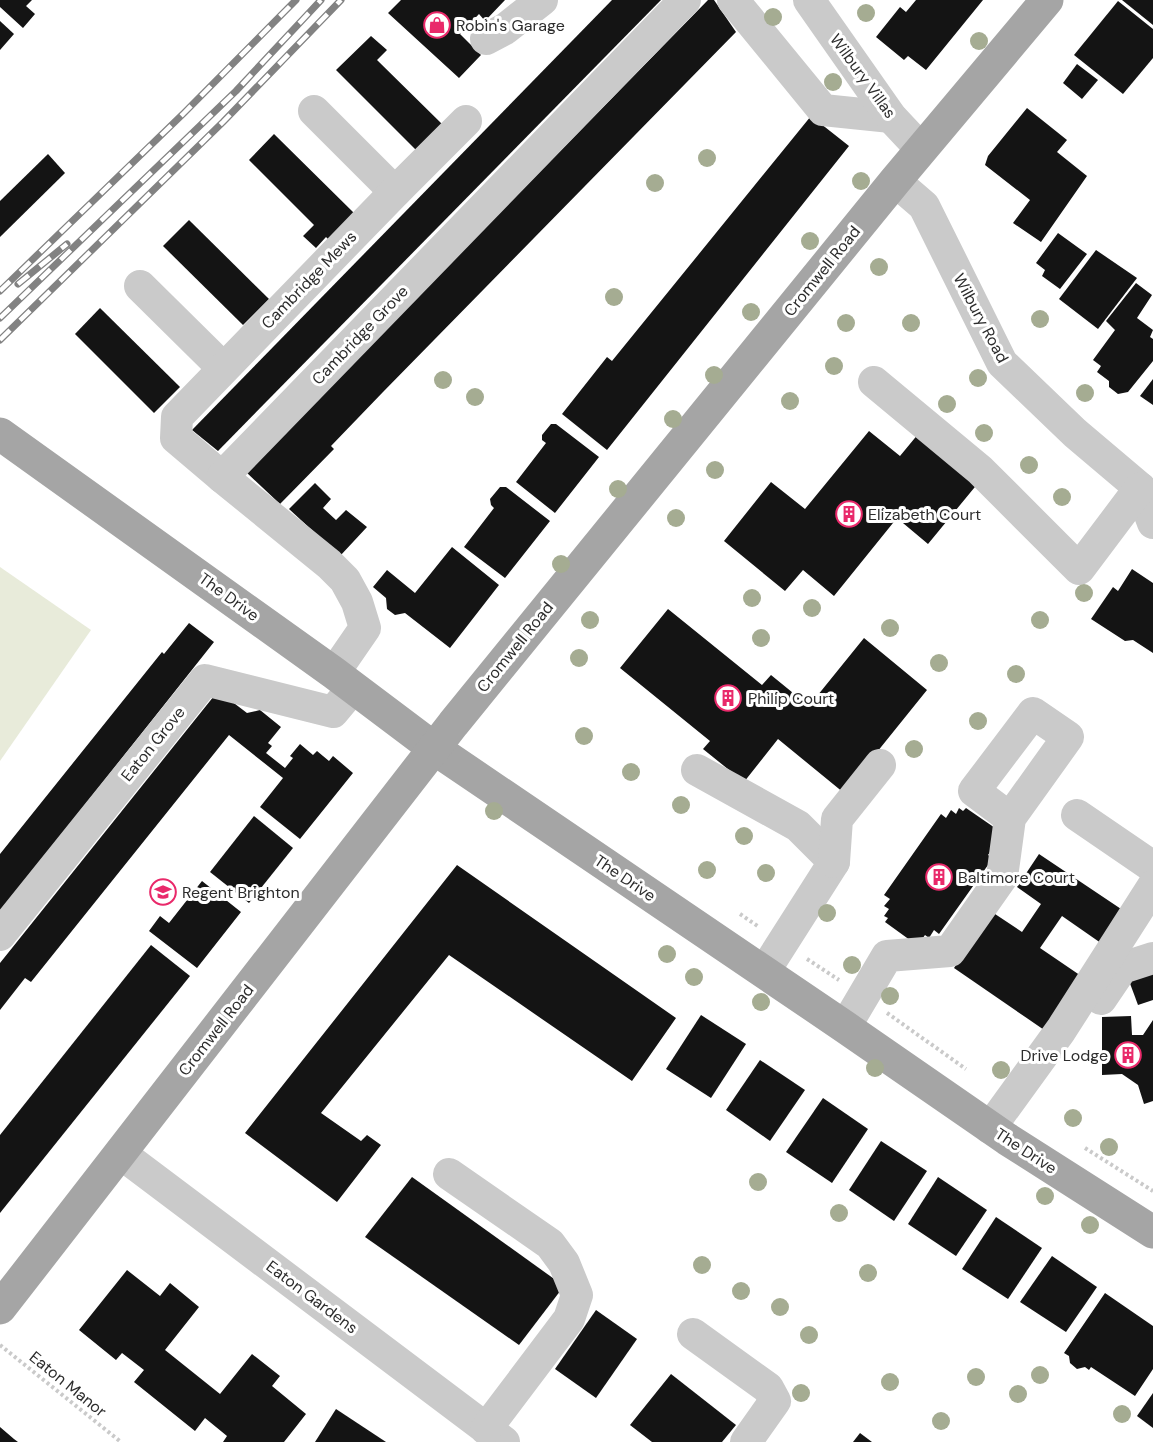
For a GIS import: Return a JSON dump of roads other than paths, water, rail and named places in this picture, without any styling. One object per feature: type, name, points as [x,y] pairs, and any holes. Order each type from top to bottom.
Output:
[{"type":"main road","name":"Cromwell Road","points":[[4,1295],[120,1153],[453,723],[921,149],[1047,0]]},
{"type":"main road","name":"The Drive","points":[[0,434],[344,680],[435,749],[845,1027],[998,1134],[1153,1232]]},
{"type":"street","points":[[486,39],[505,29],[543,0]]},
{"type":"street","name":"Cambridge Grove","points":[[222,477],[685,0]]},
{"type":"street","points":[[733,0],[823,110],[891,117]]},
{"type":"street","name":"Wilbury Villas","points":[[809,0],[891,117],[921,149]]},
{"type":"street","points":[[314,111],[395,192]]},
{"type":"street","name":"Cambridge Mews","points":[[222,477],[176,438],[177,417],[466,122]]},
{"type":"street","name":"Wilbury Road","points":[[895,181],[924,206],[1002,363],[1075,433],[1147,488],[1153,523]]},
{"type":"street","points":[[140,286],[224,368]]},
{"type":"street","points":[[874,382],[980,470],[1079,569],[1147,488]]},
{"type":"street","points":[[222,477],[329,564],[345,580],[357,602],[365,628],[344,680]]},
{"type":"street","name":"Eaton Grove","points":[[0,935],[205,680],[333,712],[344,680]]},
{"type":"street","points":[[764,972],[834,862],[837,819],[880,765]]},
{"type":"street","points":[[697,770],[798,826],[834,862]]},
{"type":"street","points":[[1077,815],[1153,867]]},
{"type":"street","points":[[845,1027],[887,956],[950,951],[1002,877],[1010,818]]},
{"type":"street","points":[[998,1134],[1011,1101],[1061,1030],[1153,885]]},
{"type":"street","points":[[998,1134],[1122,968],[1153,958]]},
{"type":"street","name":"Eaton Gardens","points":[[120,1153],[495,1435]]},
{"type":"street","points":[[449,1174],[550,1244],[564,1263],[577,1295],[569,1319],[541,1359],[495,1435]]},
{"type":"street","points":[[693,1334],[773,1394],[775,1401],[746,1442]]},
{"type":"railway","points":[[0,291],[184,113],[296,0]]},
{"type":"railway","points":[[0,318],[236,91],[321,0]]},
{"type":"railway","points":[[0,340],[223,122],[341,0]]},
{"type":"railway","points":[[18,284],[67,244]]},
{"type":"place","name":"Robin's Garage","points":[[437,25]]},
{"type":"place","name":"Elizabeth Court","points":[[849,514]]},
{"type":"place","name":"Philip Court","points":[[728,698]]},
{"type":"place","name":"Baltimore Court","points":[[939,877]]},
{"type":"place","name":"Regent Brighton","points":[[163,892]]},
{"type":"place","name":"Drive Lodge","points":[[1128,1055]]}]
